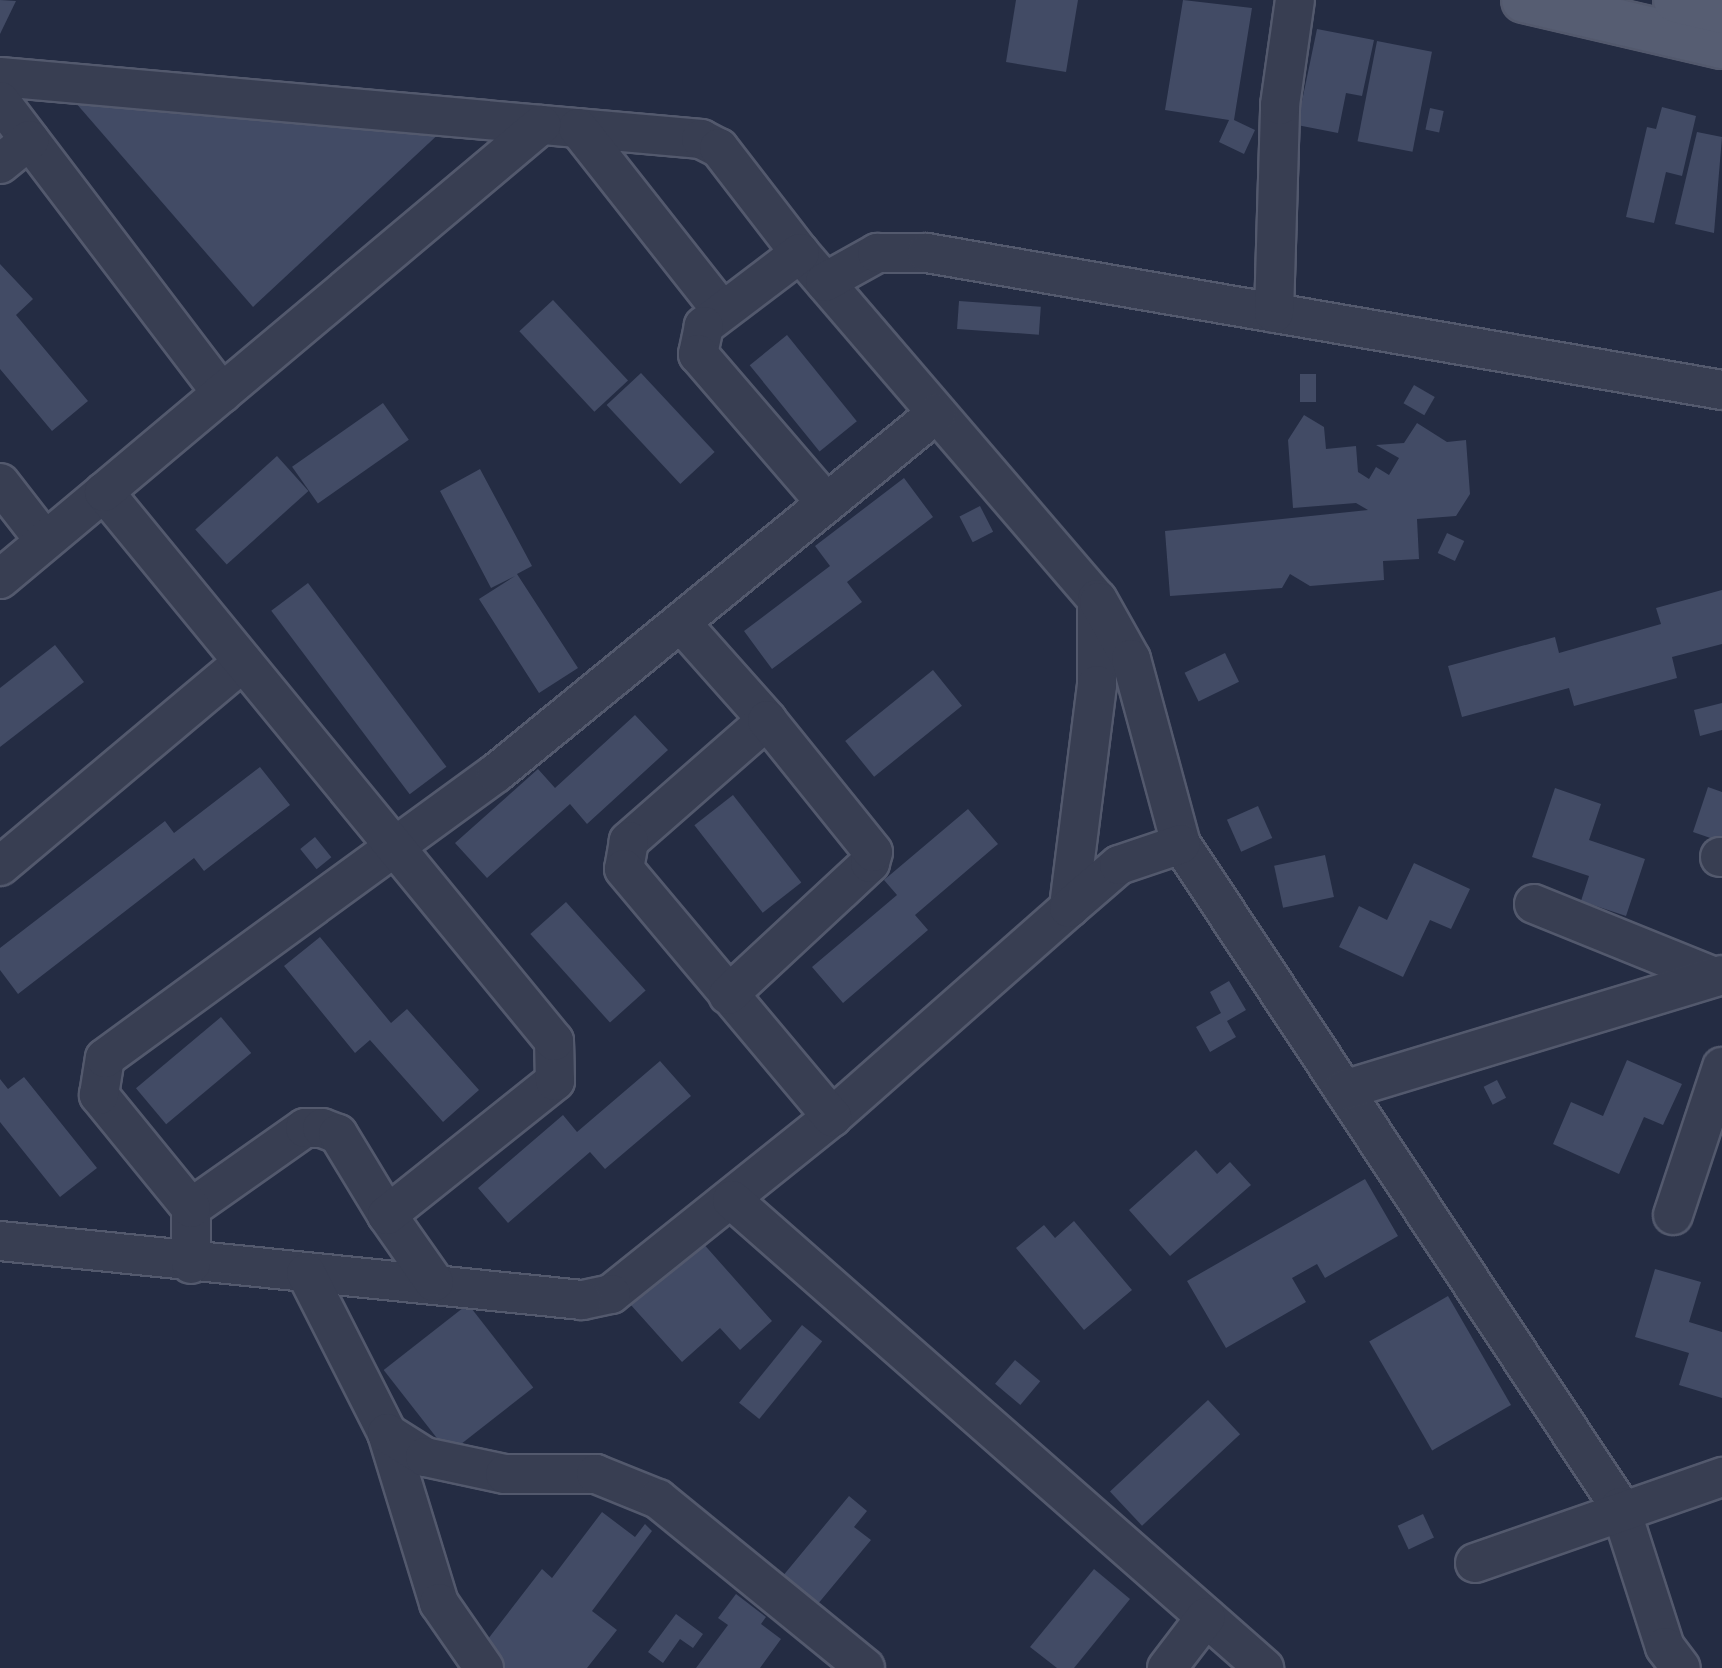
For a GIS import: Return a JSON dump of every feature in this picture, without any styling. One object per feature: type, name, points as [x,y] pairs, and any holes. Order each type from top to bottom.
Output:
[{"type":"main road","points":[[1524,0],[1722,46]]},
{"type":"street","points":[[1274,313],[1280,105],[1295,0]]},
{"type":"street","points":[[0,77],[701,139],[719,148],[800,253],[1097,599],[1131,659],[1181,844],[1620,1507],[1665,1647],[1681,1668]]},
{"type":"street","points":[[0,101],[222,393]]},
{"type":"street","points":[[0,579],[541,125]]},
{"type":"street","points":[[578,128],[722,311]]},
{"type":"street","points":[[0,164],[30,140]]},
{"type":"street","points":[[800,253],[704,326],[698,354],[826,503]]},
{"type":"street","points":[[825,282],[877,253],[927,253],[1722,390]]},
{"type":"street","points":[[191,1264],[191,1208],[99,1095],[105,1058],[395,848],[681,623],[937,413]]},
{"type":"street","points":[[0,483],[45,541]]},
{"type":"street","points":[[104,492],[554,1041],[559,1058],[555,1081],[387,1215]]},
{"type":"street","points":[[1069,908],[1097,685],[1097,599]]},
{"type":"street","points":[[681,623],[767,720],[873,852],[870,863],[728,995]]},
{"type":"street","points":[[0,866],[243,662]]},
{"type":"street","points":[[767,720],[622,854],[624,869],[832,1117]]},
{"type":"street","points":[[0,1241],[191,1264],[434,1282],[582,1300],[611,1294],[832,1117],[1119,865],[1181,844]]},
{"type":"street","points":[[1534,904],[1718,976]]},
{"type":"street","points":[[1344,1090],[1718,976]]},
{"type":"street","points":[[1673,1215],[1722,1067]]},
{"type":"street","points":[[191,1208],[305,1128],[322,1128],[338,1134],[387,1215],[434,1282]]},
{"type":"street","points":[[732,1200],[1264,1668]]},
{"type":"street","points":[[306,1273],[387,1433],[439,1603],[484,1668]]},
{"type":"street","points":[[387,1433],[425,1457],[505,1474],[596,1474],[658,1499],[865,1668]]},
{"type":"street","points":[[1475,1563],[1620,1507],[1722,1477]]},
{"type":"street","points":[[1167,1668],[1206,1617]]},
{"type":"building","points":[[0,0],[16,1],[0,34]]},
{"type":"building","points":[[1016,0],[1078,0],[1066,72],[1006,62]]},
{"type":"building","points":[[1183,0],[1252,8],[1234,120],[1255,130],[1244,154],[1219,142],[1229,120],[1165,110]]},
{"type":"building","points":[[1317,29],[1374,40],[1362,96],[1346,93],[1338,133],[1297,125]]},
{"type":"building","points":[[1377,41],[1432,52],[1413,152],[1358,141]]},
{"type":"building","points":[[75,102],[444,129],[253,307]]},
{"type":"building","points":[[1662,107],[1696,116],[1682,176],[1666,172],[1654,223],[1626,217],[1647,127],[1656,129]]},
{"type":"building","points":[[1430,108],[1444,111],[1439,132],[1425,130]]},
{"type":"building","points":[[1697,132],[1722,137],[1714,233],[1675,224]]},
{"type":"building","points":[[0,264],[33,299],[16,315],[88,401],[52,431],[0,369]]},
{"type":"building","points":[[553,300],[628,380],[594,412],[519,331]]},
{"type":"building","points":[[959,301],[1041,307],[1039,335],[957,329]]},
{"type":"building","points":[[787,335],[857,421],[820,451],[750,365]]},
{"type":"building","points":[[641,373],[715,452],[680,484],[607,405]]},
{"type":"building","points":[[1300,374],[1316,374],[1316,402],[1300,402]]},
{"type":"building","points":[[1414,385],[1435,397],[1424,415],[1404,403]]},
{"type":"building","points":[[383,403],[409,440],[318,504],[292,467]]},
{"type":"building","points":[[1304,415],[1324,427],[1326,449],[1356,446],[1358,472],[1369,479],[1376,467],[1389,475],[1399,458],[1376,445],[1404,443],[1417,423],[1447,442],[1466,440],[1470,494],[1456,516],[1417,519],[1419,559],[1383,561],[1384,580],[1310,586],[1290,574],[1282,588],[1170,596],[1165,531],[1368,510],[1356,503],[1293,508],[1288,440]]},
{"type":"building","points":[[277,456],[308,491],[227,565],[195,530]]},
{"type":"building","points":[[480,469],[532,566],[517,574],[578,668],[539,693],[479,599],[515,576],[491,588],[440,491]]},
{"type":"building","points":[[904,478],[933,517],[847,582],[862,602],[772,669],[744,631],[830,566],[815,546]]},
{"type":"building","points":[[980,506],[993,532],[973,542],[960,516]]},
{"type":"building","points":[[1447,533],[1464,541],[1455,561],[1438,553]]},
{"type":"building","points":[[308,583],[446,767],[410,794],[271,611]]},
{"type":"building","points":[[1722,590],[1722,644],[1672,657],[1677,678],[1574,706],[1569,688],[1462,717],[1448,666],[1555,637],[1559,653],[1661,624],[1656,608]]},
{"type":"building","points":[[55,645],[84,682],[0,747],[0,688]]},
{"type":"building","points":[[1225,653],[1239,682],[1199,701],[1185,673]]},
{"type":"building","points":[[933,670],[962,706],[874,777],[845,741]]},
{"type":"building","points":[[1722,703],[1722,730],[1700,736],[1694,710]]},
{"type":"building","points":[[635,715],[668,750],[587,824],[570,804],[487,878],[455,843],[538,769],[555,788]]},
{"type":"building","points":[[260,767],[290,805],[204,871],[194,858],[18,994],[0,970],[0,948],[165,821],[174,833]]},
{"type":"building","points":[[1708,787],[1722,792],[1722,842],[1693,832]]},
{"type":"building","points":[[1555,788],[1601,804],[1589,840],[1645,859],[1626,916],[1581,901],[1589,876],[1532,857]]},
{"type":"building","points":[[733,795],[801,882],[763,913],[694,825]]},
{"type":"building","points":[[1258,806],[1272,838],[1241,852],[1227,820]]},
{"type":"building","points":[[968,809],[998,844],[915,915],[928,930],[843,1003],[812,967],[897,895],[884,880]]},
{"type":"building","points":[[315,837],[331,857],[317,869],[300,849]]},
{"type":"building","points":[[1325,855],[1334,897],[1283,908],[1274,866]]},
{"type":"building","points":[[1414,863],[1470,889],[1451,929],[1430,920],[1403,977],[1339,947],[1359,906],[1387,920]]},
{"type":"building","points":[[566,902],[646,990],[610,1023],[530,934]]},
{"type":"building","points":[[320,937],[391,1023],[407,1009],[479,1090],[443,1122],[370,1040],[355,1053],[284,966]]},
{"type":"building","points":[[1229,981],[1246,1010],[1227,1021],[1236,1037],[1210,1052],[1196,1027],[1221,1013],[1210,992]]},
{"type":"building","points":[[221,1017],[251,1053],[166,1124],[136,1088]]},
{"type":"building","points":[[1627,1060],[1682,1084],[1663,1125],[1644,1117],[1619,1174],[1553,1144],[1571,1102],[1603,1116]]},
{"type":"building","points":[[660,1061],[691,1096],[605,1169],[590,1152],[508,1223],[478,1188],[563,1115],[577,1132]]},
{"type":"building","points":[[24,1077],[97,1168],[60,1197],[0,1122],[0,1079],[8,1089]]},
{"type":"building","points":[[1497,1080],[1506,1098],[1493,1105],[1484,1087]]},
{"type":"building","points":[[1196,1150],[1217,1174],[1230,1162],[1251,1185],[1170,1256],[1129,1210]]},
{"type":"building","points":[[1365,1179],[1398,1236],[1325,1278],[1317,1264],[1292,1278],[1306,1302],[1226,1348],[1187,1281]]},
{"type":"building","points":[[1074,1221],[1132,1290],[1084,1330],[1016,1248],[1044,1225],[1055,1238]]},
{"type":"building","points":[[701,1241],[772,1321],[740,1350],[720,1328],[682,1362],[630,1304]]},
{"type":"building","points":[[1655,1269],[1701,1282],[1689,1322],[1722,1332],[1722,1398],[1679,1385],[1689,1353],[1635,1337]]},
{"type":"building","points":[[1448,1296],[1511,1405],[1432,1451],[1369,1342]]},
{"type":"building","points":[[468,1304],[533,1388],[449,1453],[384,1370]]},
{"type":"building","points":[[802,1325],[822,1341],[759,1419],[739,1403]]},
{"type":"building","points":[[1015,1360],[1040,1381],[1020,1405],[995,1384]]},
{"type":"building","points":[[1208,1400],[1240,1434],[1142,1526],[1110,1491]]},
{"type":"building","points":[[849,1496],[867,1511],[854,1527],[871,1540],[817,1605],[782,1577]]},
{"type":"building","points":[[602,1512],[635,1537],[645,1524],[652,1531],[592,1611],[617,1630],[587,1668],[499,1668],[478,1652],[542,1569],[552,1578]]},
{"type":"building","points":[[1423,1514],[1434,1538],[1409,1549],[1398,1526]]},
{"type":"building","points":[[1094,1569],[1130,1599],[1074,1668],[1057,1668],[1030,1647]]},
{"type":"building","points":[[736,1594],[766,1617],[761,1624],[781,1639],[760,1668],[696,1668],[728,1625],[718,1618]]},
{"type":"building","points":[[676,1614],[703,1634],[693,1648],[680,1639],[663,1663],[648,1652]]}]
